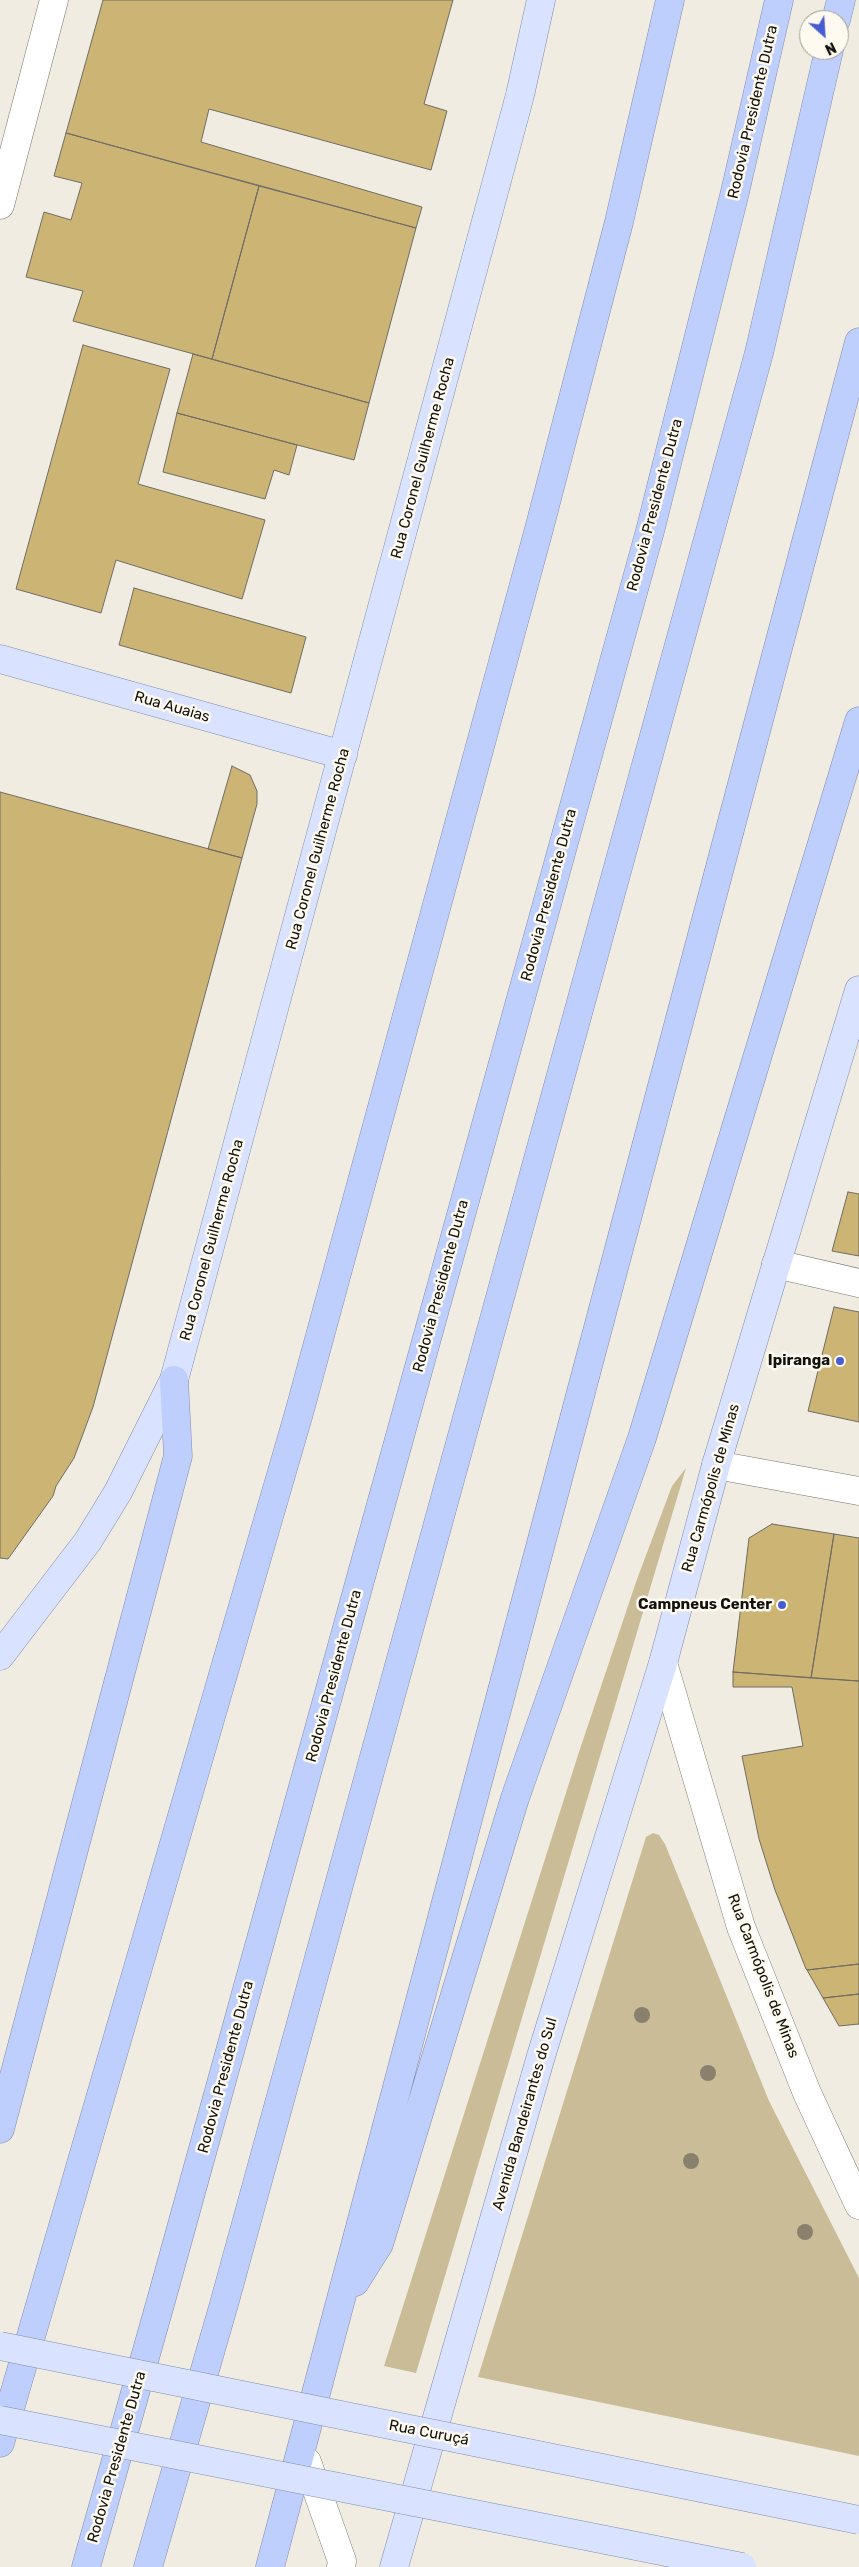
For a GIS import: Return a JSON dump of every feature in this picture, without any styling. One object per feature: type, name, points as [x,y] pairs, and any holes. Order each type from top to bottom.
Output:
[{"type":"highway","points":[[0,2443],[299,1413],[539,529],[619,222],[670,0]]},
{"type":"highway","name":"Rodovia Presidente Dutra","points":[[86,2567],[650,531],[735,192],[779,0]]},
{"type":"highway","points":[[148,2567],[224,2304],[760,354],[827,60]]},
{"type":"highway","points":[[270,2567],[859,342]]},
{"type":"highway","points":[[341,2304],[378,2244],[516,1798],[642,1438],[859,721]]},
{"type":"highway","points":[[0,2129],[178,1456],[174,1380]]},
{"type":"main road","name":"Rua Coronel Guilherme Rocha","points":[[0,1656],[88,1541],[118,1492],[174,1380],[520,95],[541,0]]},
{"type":"main road","name":"Rua Auaias","points":[[0,659],[343,755]]},
{"type":"main road","name":"Rua Carmópolis de Minas","points":[[662,1663],[716,1465],[859,990]]},
{"type":"main road","name":"Avenida Bandeirantes do Sul","points":[[394,2567],[541,2056],[662,1663]]},
{"type":"main road","name":"Rua Curuçá","points":[[0,2346],[859,2520]]},
{"type":"main road","points":[[0,2420],[742,2567]]},
{"type":"street","points":[[0,205],[54,0]]},
{"type":"street","points":[[776,1264],[859,1284]]},
{"type":"street","points":[[716,1465],[859,1492]]},
{"type":"street","name":"Rua Carmópolis de Minas","points":[[662,1663],[741,1927],[807,2093],[859,2205]]},
{"type":"street","points":[[302,2448],[342,2561],[341,2567]]},
{"type":"shaded area","points":[[686,1468],[416,2373],[384,2366],[578,1755],[636,1582],[672,1486]]},
{"type":"shaded area","points":[[653,1833],[659,1835],[665,1844],[769,2101],[859,2278],[859,2456],[478,2377],[646,1837]]},
{"type":"building","points":[[103,0],[453,0],[424,104],[447,111],[431,170],[209,109],[201,142],[422,207],[416,228],[66,133]]},
{"type":"building","points":[[66,133],[259,186],[212,359],[73,321],[83,291],[26,277],[44,212],[71,220],[82,183],[54,176]]},
{"type":"building","points":[[259,186],[416,228],[369,403],[212,359]]},
{"type":"building","points":[[83,345],[170,369],[138,484],[265,520],[242,599],[116,560],[101,613],[16,589]]},
{"type":"building","points":[[193,354],[369,403],[354,460],[177,413]]},
{"type":"building","points":[[177,413],[297,445],[289,475],[274,470],[265,499],[163,472]]},
{"type":"building","points":[[134,588],[306,637],[291,693],[119,645]]},
{"type":"building","points":[[232,766],[250,775],[257,791],[257,804],[242,858],[208,849]]},
{"type":"building","points":[[0,792],[242,858],[93,1407],[74,1458],[56,1486],[53,1496],[8,1559],[0,1558]]},
{"type":"building","points":[[848,1192],[859,1194],[859,1256],[832,1251]]},
{"type":"building","name":"Ipiranga","points":[[834,1307],[859,1312],[859,1422],[808,1411]]},
{"type":"building","name":"Campneus Center","points":[[772,1524],[834,1534],[811,1678],[733,1672],[749,1538]]},
{"type":"building","points":[[834,1534],[859,1538],[859,1681],[811,1678]]},
{"type":"building","points":[[733,1672],[859,1681],[859,1964],[806,1969],[775,1890],[759,1839],[742,1756],[803,1746],[792,1687],[733,1687]]},
{"type":"building","points":[[859,1964],[859,1994],[823,1998],[807,1970]]},
{"type":"building","points":[[859,1994],[859,2024],[839,2026],[823,1998]]},
{"type":"place","name":"Ipiranga","points":[[840,1361]]},
{"type":"place","name":"Campneus Center","points":[[782,1605]]}]
